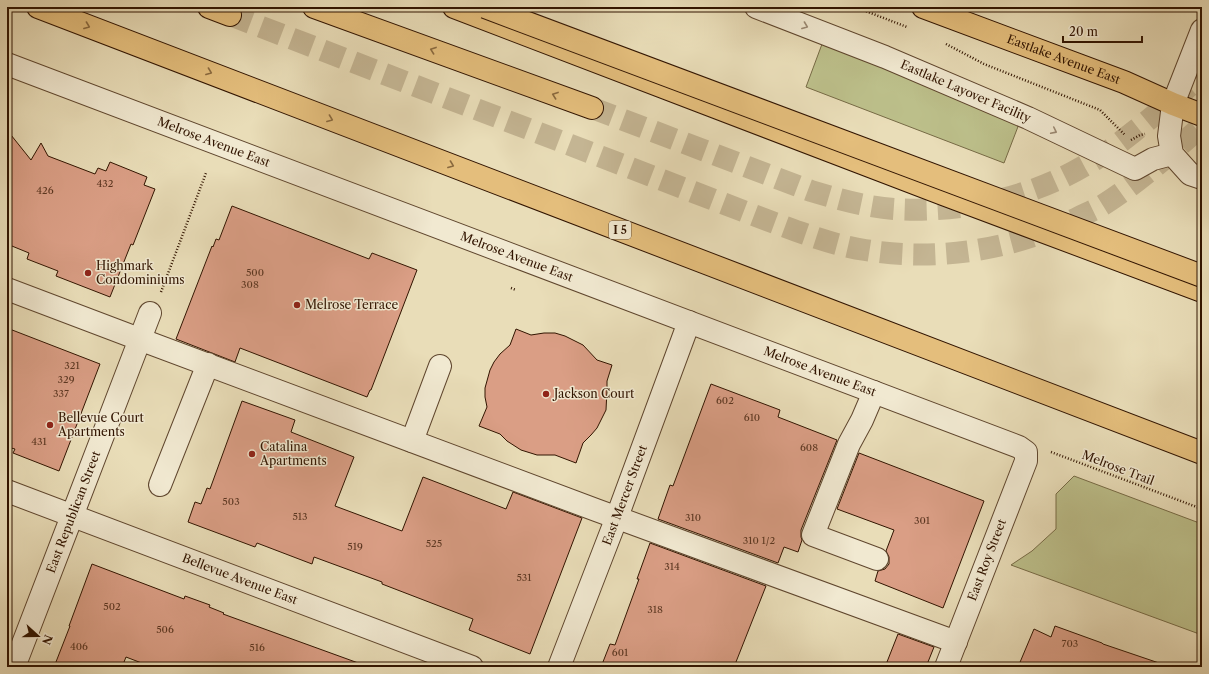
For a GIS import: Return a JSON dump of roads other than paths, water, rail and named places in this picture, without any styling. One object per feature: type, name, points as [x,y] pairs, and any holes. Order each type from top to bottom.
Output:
[{"type":"main road","name":"I 5","points":[[38,7],[1202,453]]},
{"type":"main road","points":[[209,7],[230,15]]},
{"type":"main road","points":[[314,7],[592,108]]},
{"type":"main road","points":[[454,7],[943,194],[1202,291]]},
{"type":"main road","points":[[485,7],[1202,276]]},
{"type":"main road","name":"Eastlake Avenue East","points":[[924,7],[1124,82],[1202,115]]},
{"type":"street","name":"Eastlake Layover Facility","points":[[756,7],[900,63],[1028,118],[1135,169],[1152,159],[1172,154]]},
{"type":"street","points":[[1202,30],[1173,104],[1169,136],[1172,154],[1190,174],[1202,178]]},
{"type":"street","name":"Melrose Avenue East","points":[[7,64],[1019,447],[1026,452]]},
{"type":"street","points":[[7,289],[412,441],[956,642]]},
{"type":"street","name":"East Republican Street","points":[[14,667],[150,313]]},
{"type":"street","name":"East Mercer Street","points":[[559,667],[617,517],[689,322]]},
{"type":"street","points":[[160,485],[208,364]]},
{"type":"street","points":[[412,441],[440,366]]},
{"type":"street","points":[[874,392],[862,420],[849,444],[813,535],[876,559]]},
{"type":"street","name":"East Roy Street","points":[[946,667],[1026,461],[1026,452]]},
{"type":"street","name":"Bellevue Avenue East","points":[[7,491],[472,667]]},
{"type":"tunnel","points":[[230,15],[772,222],[841,245],[865,250],[920,255],[947,254],[1002,245],[1028,238],[1054,228],[1103,205],[1129,187],[1202,126]]},
{"type":"tunnel","points":[[592,108],[821,194],[884,208],[919,210],[943,209],[968,206],[1016,195],[1040,187],[1092,162],[1141,126],[1202,75]]},
{"type":"place","name":"Highmark Condominiums","points":[[88,273]]},
{"type":"place","name":"Melrose Terrace","points":[[297,305]]},
{"type":"place","name":"Jackson Court","points":[[546,394]]},
{"type":"place","name":"Bellevue Court Apartments","points":[[50,425]]},
{"type":"place","name":"Catalina Apartments","points":[[252,454]]}]
